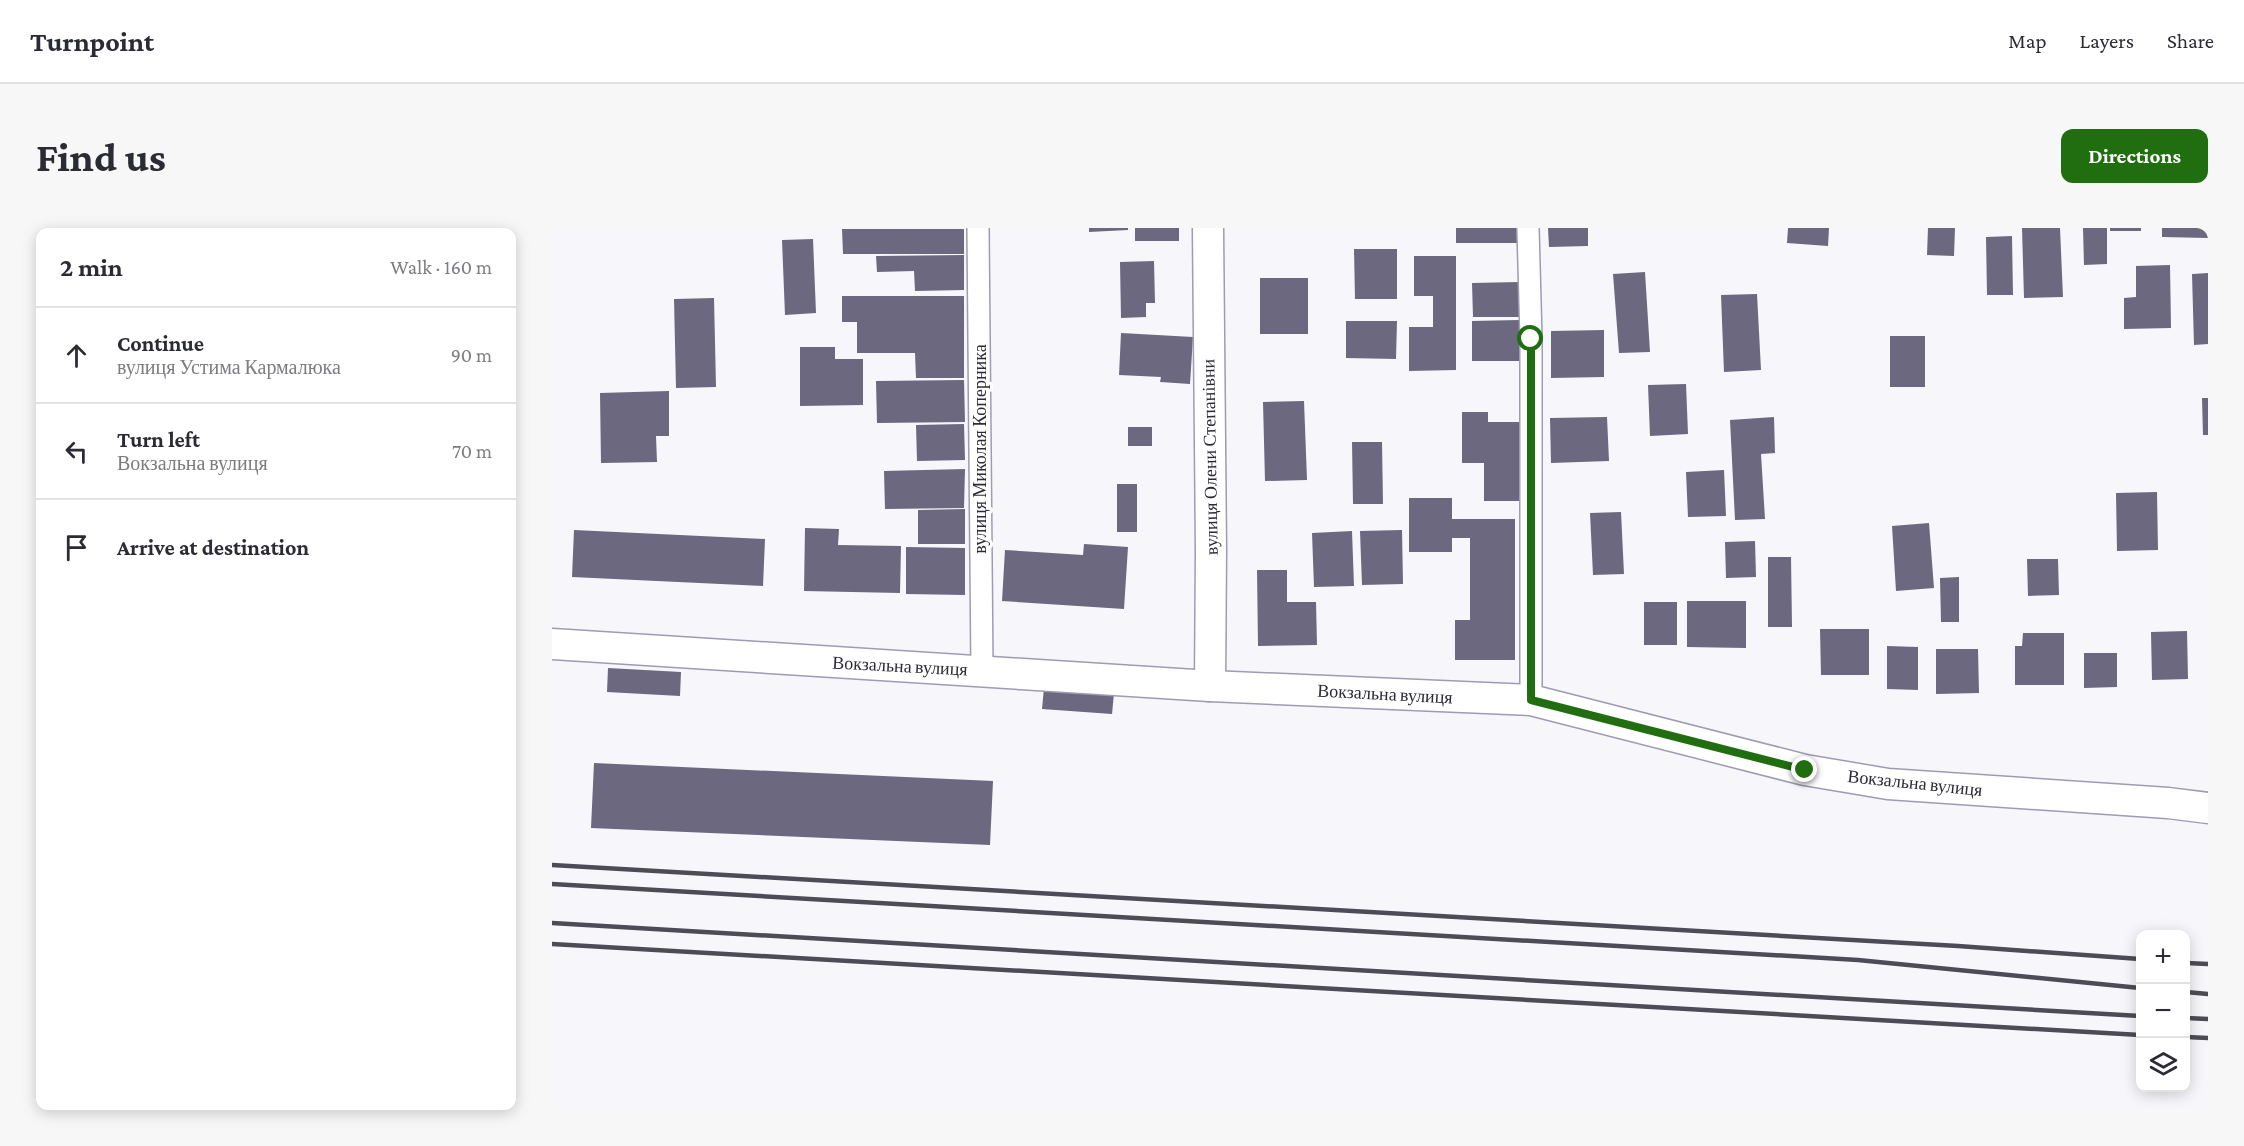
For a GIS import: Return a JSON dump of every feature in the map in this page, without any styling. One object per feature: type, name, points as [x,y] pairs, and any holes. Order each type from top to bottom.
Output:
[{"type":"street","name":"вулиця Миколая Коперника","points":[[978,228],[982,670]]},
{"type":"street","name":"вулиця Олени Степанівни","points":[[1208,228],[1212,551],[1210,686]]},
{"type":"street","points":[[1528,228],[1531,339],[1531,700]]},
{"type":"street","name":"Вокзальна вулиця","points":[[552,644],[1210,686],[1531,700],[1805,770],[1888,784],[2168,803],[2208,808]]},
{"type":"building","points":[[1089,228],[1128,228],[1128,230],[1089,232]]},
{"type":"building","points":[[1135,228],[1179,228],[1179,241],[1135,241]]},
{"type":"building","points":[[1456,228],[1519,228],[1519,243],[1456,243]]},
{"type":"building","points":[[1548,228],[1588,228],[1588,246],[1549,247]]},
{"type":"building","points":[[1788,228],[1829,228],[1828,246],[1787,243]]},
{"type":"building","points":[[1928,228],[1955,228],[1954,256],[1927,255]]},
{"type":"building","points":[[2022,228],[2060,228],[2063,297],[2024,298]]},
{"type":"building","points":[[2083,228],[2107,228],[2107,264],[2084,265]]},
{"type":"building","points":[[2110,228],[2141,228],[2141,231],[2110,231]]},
{"type":"building","points":[[2162,228],[2208,228],[2208,238],[2162,237]]},
{"type":"building","points":[[842,229],[964,229],[964,254],[843,254]]},
{"type":"building","points":[[2012,236],[2013,295],[1987,295],[1986,237]]},
{"type":"building","points":[[813,239],[816,313],[785,315],[782,240]]},
{"type":"building","points":[[1354,249],[1397,249],[1397,299],[1355,299]]},
{"type":"building","points":[[964,255],[964,290],[915,291],[914,271],[877,272],[876,256]]},
{"type":"building","points":[[1414,256],[1456,256],[1456,370],[1409,371],[1409,327],[1433,327],[1433,296],[1414,296]]},
{"type":"building","points":[[1154,261],[1155,303],[1146,303],[1146,317],[1121,318],[1120,262]]},
{"type":"building","points":[[2170,265],[2171,328],[2124,329],[2124,298],[2136,297],[2136,266]]},
{"type":"building","points":[[1645,272],[1650,352],[1619,353],[1613,274]]},
{"type":"building","points":[[2208,273],[2208,344],[2194,345],[2192,274]]},
{"type":"building","points":[[1260,278],[1308,278],[1308,334],[1260,334]]},
{"type":"building","points":[[1519,282],[1520,317],[1473,317],[1472,283]]},
{"type":"building","points":[[1757,294],[1761,370],[1724,372],[1721,295]]},
{"type":"building","points":[[842,296],[964,296],[964,378],[916,378],[915,353],[857,353],[857,322],[842,322]]},
{"type":"building","points":[[714,298],[716,387],[676,388],[674,299]]},
{"type":"building","points":[[1519,320],[1519,361],[1472,361],[1472,321]]},
{"type":"building","points":[[1346,321],[1397,321],[1396,359],[1346,358]]},
{"type":"building","points":[[1604,330],[1604,377],[1551,378],[1551,331]]},
{"type":"building","points":[[1121,333],[1193,337],[1190,384],[1160,382],[1161,377],[1119,375]]},
{"type":"building","points":[[1890,336],[1925,336],[1925,387],[1890,387]]},
{"type":"building","points":[[800,347],[835,347],[835,359],[863,359],[863,405],[800,406]]},
{"type":"building","points":[[964,380],[965,422],[877,423],[876,381]]},
{"type":"building","points":[[1686,384],[1688,434],[1650,436],[1648,385]]},
{"type":"building","points":[[669,391],[669,436],[656,436],[657,462],[601,463],[600,393]]},
{"type":"building","points":[[2202,398],[2208,398],[2208,435],[2203,435]]},
{"type":"building","points":[[1304,401],[1307,480],[1265,481],[1263,402]]},
{"type":"building","points":[[1462,412],[1488,412],[1488,422],[1522,422],[1522,501],[1484,501],[1484,463],[1462,463]]},
{"type":"building","points":[[1607,417],[1609,461],[1551,463],[1550,418]]},
{"type":"building","points":[[1774,417],[1775,453],[1761,454],[1765,519],[1735,520],[1730,420]]},
{"type":"building","points":[[964,424],[965,460],[917,461],[916,425]]},
{"type":"building","points":[[1128,427],[1152,427],[1152,446],[1128,446]]},
{"type":"building","points":[[1352,442],[1382,442],[1383,504],[1353,504]]},
{"type":"building","points":[[965,469],[964,508],[885,509],[884,471]]},
{"type":"building","points":[[1724,470],[1726,516],[1688,517],[1686,472]]},
{"type":"building","points":[[1117,484],[1137,484],[1137,532],[1117,532]]},
{"type":"building","points":[[2157,492],[2158,550],[2117,551],[2116,493]]},
{"type":"building","points":[[1409,498],[1452,498],[1452,519],[1515,519],[1515,660],[1455,660],[1455,620],[1470,620],[1470,538],[1452,538],[1452,552],[1409,552]]},
{"type":"building","points":[[965,509],[965,544],[918,544],[918,510]]},
{"type":"building","points":[[1621,512],[1624,574],[1593,575],[1590,513]]},
{"type":"building","points":[[1929,523],[1934,588],[1896,591],[1892,526]]},
{"type":"building","points":[[805,528],[839,529],[838,545],[901,546],[900,593],[804,591]]},
{"type":"building","points":[[574,530],[765,539],[763,586],[572,577]]},
{"type":"building","points":[[1402,530],[1403,584],[1362,585],[1360,531]]},
{"type":"building","points":[[1352,531],[1354,586],[1314,587],[1312,533]]},
{"type":"building","points":[[1755,541],[1756,577],[1726,578],[1725,542]]},
{"type":"building","points":[[1084,544],[1128,547],[1124,609],[1002,601],[1005,550],[1083,555]]},
{"type":"building","points":[[906,547],[965,548],[965,595],[906,594]]},
{"type":"building","points":[[1768,557],[1791,557],[1792,627],[1768,627]]},
{"type":"building","points":[[2027,559],[2058,559],[2059,595],[2028,596]]},
{"type":"building","points":[[1257,570],[1287,570],[1287,602],[1316,602],[1317,645],[1258,646]]},
{"type":"building","points":[[1959,577],[1959,622],[1941,622],[1940,578]]},
{"type":"building","points":[[1687,601],[1746,601],[1746,648],[1687,647]]},
{"type":"building","points":[[1644,602],[1677,602],[1677,645],[1644,645]]},
{"type":"building","points":[[1820,629],[1869,629],[1869,675],[1821,675]]},
{"type":"building","points":[[2187,631],[2188,679],[2152,680],[2151,632]]},
{"type":"building","points":[[2023,633],[2064,633],[2064,685],[2015,685],[2015,646],[2022,646]]},
{"type":"building","points":[[1887,646],[1918,647],[1918,690],[1887,689]]},
{"type":"building","points":[[1936,649],[1978,649],[1979,693],[1936,694]]},
{"type":"building","points":[[2084,653],[2117,653],[2117,687],[2084,688]]},
{"type":"building","points":[[608,668],[681,672],[680,696],[607,692]]},
{"type":"building","points":[[1044,688],[1114,693],[1112,714],[1042,709]]},
{"type":"building","points":[[594,763],[993,781],[990,845],[591,828]]},
{"type":"railway","points":[[552,865],[1958,946],[2136,959]]},
{"type":"railway","points":[[552,884],[1858,960],[2136,988]]},
{"type":"railway","points":[[552,923],[2136,1016]]},
{"type":"railway","points":[[552,944],[2136,1035]]},
{"type":"railway","points":[[2190,963],[2208,964]]},
{"type":"railway","points":[[2190,992],[2208,994]]},
{"type":"railway","points":[[2190,1018],[2208,1019]]},
{"type":"railway","points":[[2190,1037],[2208,1038]]},
{"type":"route","points":[[1531,339],[1531,700],[1805,770]]}]
